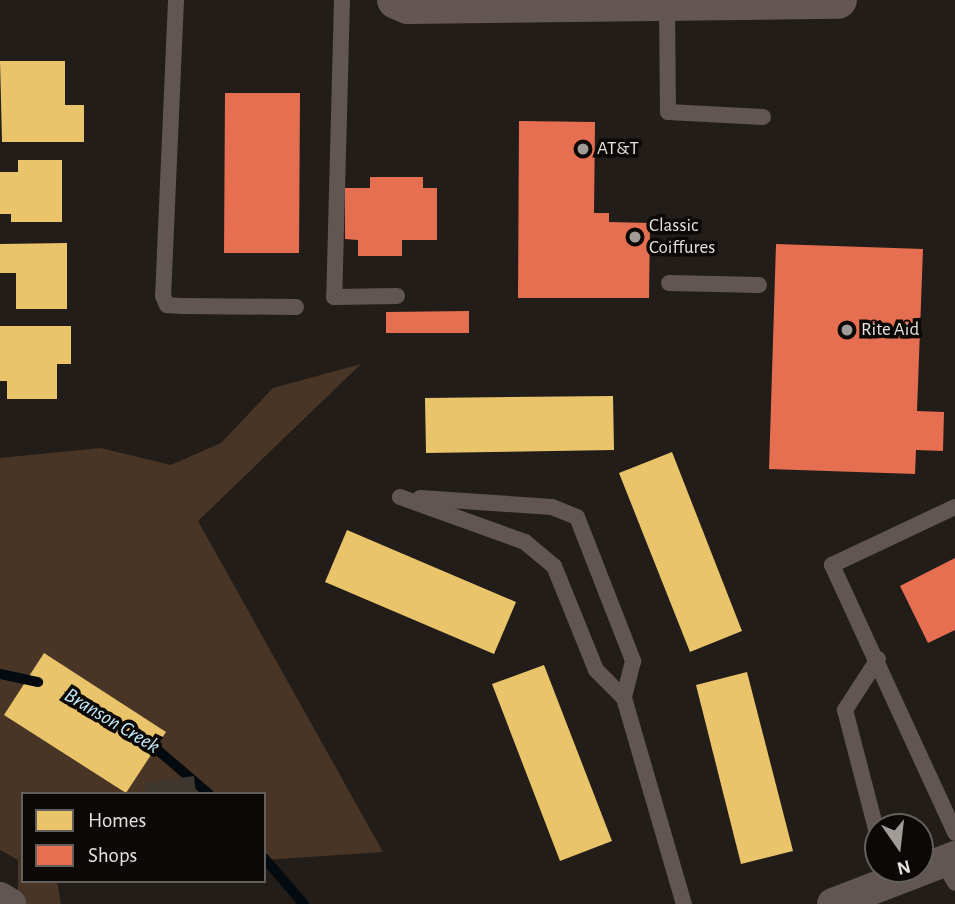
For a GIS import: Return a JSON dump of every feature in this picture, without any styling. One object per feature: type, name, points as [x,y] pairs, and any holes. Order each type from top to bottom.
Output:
[{"type":"main road","points":[[396,0],[408,5],[838,0]]},
{"type":"street","points":[[833,904],[874,883]]},
{"type":"street","points":[[0,898],[10,904]]},
{"type":"lane","points":[[176,0],[163,296],[167,305],[296,307]]},
{"type":"lane","points":[[342,0],[334,297],[397,296]]},
{"type":"lane","points":[[667,4],[668,112],[763,117]]},
{"type":"lane","points":[[669,283],[759,285]]},
{"type":"lane","points":[[624,698],[633,661],[577,517],[552,507],[400,497],[540,551],[554,566],[596,670],[624,698],[684,904]]},
{"type":"lane","points":[[955,507],[832,565],[878,659],[955,833]]},
{"type":"lane","points":[[872,813],[845,710],[878,659]]},
{"type":"shaded area","points":[[361,364],[198,521],[383,852],[266,860],[266,792],[21,792],[21,883],[57,883],[61,904],[18,904],[18,860],[0,850],[0,458],[101,448],[171,465],[221,443],[273,388]]},
{"type":"building: Homes","points":[[0,61],[65,61],[65,105],[84,105],[84,142],[2,142]]},
{"type":"building: Homes","points":[[18,160],[62,160],[62,222],[11,222],[11,214],[0,214],[0,172],[18,172]]},
{"type":"building: Homes","points":[[67,243],[67,309],[16,309],[16,273],[0,273],[0,244]]},
{"type":"building: Homes","points":[[0,326],[71,326],[71,364],[57,364],[57,399],[7,399],[7,381],[0,381]]},
{"type":"building: Homes","points":[[613,396],[614,450],[426,453],[425,398]]},
{"type":"building: Homes","points":[[672,452],[742,631],[690,652],[619,473]]},
{"type":"building: Homes","points":[[347,530],[516,602],[494,654],[325,582]]},
{"type":"building: Homes","points":[[44,653],[166,732],[124,792],[4,715]]},
{"type":"building: Homes","points":[[544,665],[612,841],[560,861],[492,684]]},
{"type":"building: Homes","points":[[747,672],[793,851],[741,864],[696,685]]},
{"type":"building: Shops","points":[[225,93],[300,93],[299,253],[224,253]]},
{"type":"building: Shops","points":[[519,121],[595,122],[594,213],[609,213],[609,222],[650,223],[649,298],[518,298]]},
{"type":"building: Shops","points":[[370,177],[423,177],[423,188],[437,188],[437,240],[402,240],[402,256],[358,256],[358,240],[345,239],[345,188],[370,188]]},
{"type":"building: Shops","name":"Rite Aid","points":[[776,244],[923,249],[917,411],[944,412],[943,451],[916,450],[915,474],[769,469]]},
{"type":"building: Shops","points":[[469,311],[469,333],[386,333],[386,312]]},
{"type":"building: Shops","points":[[955,558],[955,630],[928,643],[900,586]]},
{"type":"building: Other","points":[[194,776],[196,792],[146,792],[144,783]]},
{"type":"waterway","name":"Branson Creek","points":[[0,674],[38,682]]},
{"type":"waterway","name":"Branson Creek","points":[[146,740],[207,792]]},
{"type":"waterway","name":"Branson Creek","points":[[266,860],[304,904]]},
{"type":"place","name":"AT&T","points":[[583,149]]},
{"type":"place","name":"Classic Coiffures","points":[[635,237]]},
{"type":"place","name":"Rite Aid","points":[[847,330]]}]
